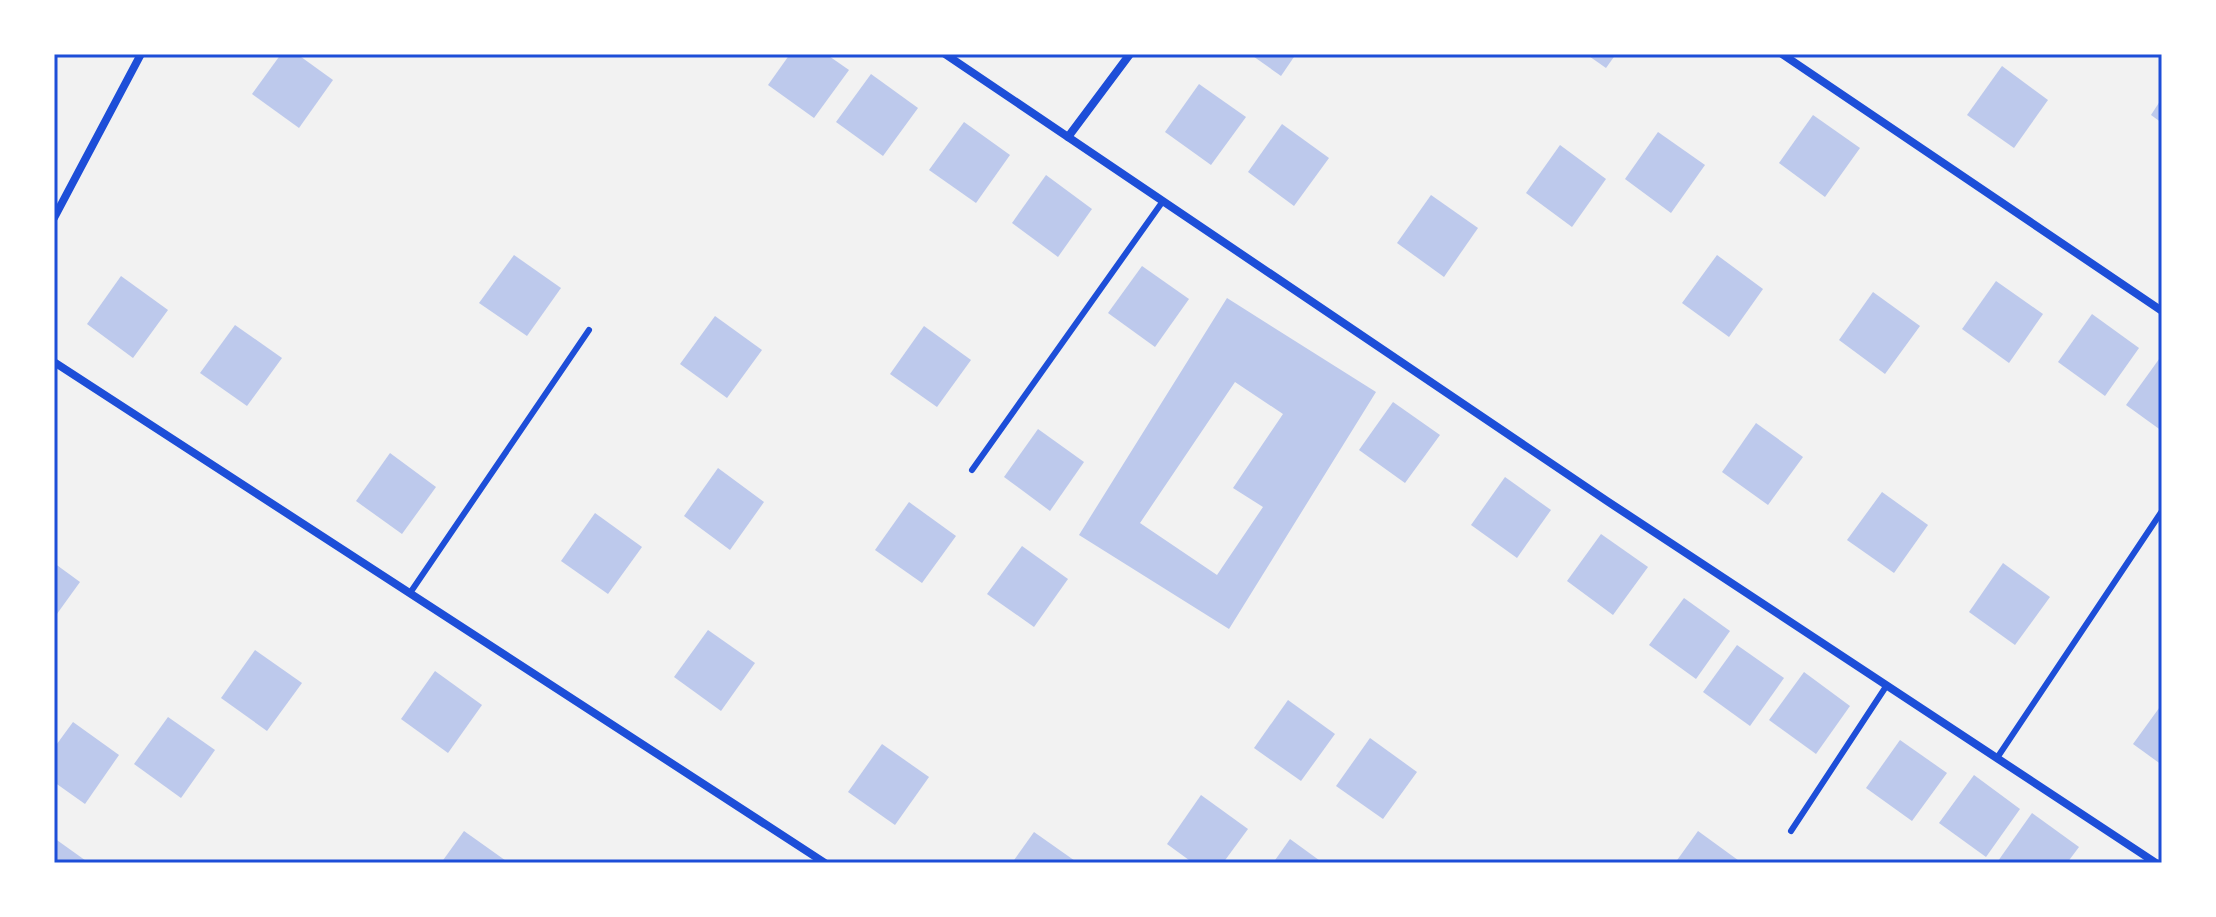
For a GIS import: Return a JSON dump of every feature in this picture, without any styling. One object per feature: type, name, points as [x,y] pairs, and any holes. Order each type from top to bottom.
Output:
[{"type":"street","points":[[54,218],[141,54]]},
{"type":"street","points":[[945,54],[1594,492],[2156,863]]},
{"type":"street","points":[[1068,137],[1130,54]]},
{"type":"street","points":[[1782,54],[2162,311]]},
{"type":"street","points":[[54,362],[825,863]]},
{"type":"lane","points":[[972,470],[1163,201]]},
{"type":"lane","points":[[410,593],[589,330]]},
{"type":"lane","points":[[1997,758],[2162,511]]},
{"type":"lane","points":[[1791,831],[1887,685]]},
{"type":"building","points":[[281,54],[297,54],[333,80],[299,128],[252,94]]},
{"type":"building","points":[[790,54],[826,54],[849,70],[814,118],[768,85]]},
{"type":"building","points":[[1250,54],[1296,54],[1281,76]]},
{"type":"building","points":[[1586,54],[1616,54],[1606,68]]},
{"type":"building","points":[[2002,66],[2048,100],[2014,148],[1967,115]]},
{"type":"building","points":[[871,74],[918,108],[883,156],[836,122]]},
{"type":"building","points":[[1199,84],[1246,117],[1211,165],[1165,132]]},
{"type":"building","points":[[2162,98],[2162,123],[2151,115]]},
{"type":"building","points":[[1813,115],[1860,148],[1825,197],[1779,163]]},
{"type":"building","points":[[964,122],[1010,155],[976,203],[929,170]]},
{"type":"building","points":[[1282,124],[1329,158],[1294,206],[1248,172]]},
{"type":"building","points":[[1658,132],[1705,165],[1671,213],[1625,179]]},
{"type":"building","points":[[1560,145],[1606,179],[1572,227],[1526,193]]},
{"type":"building","points":[[1046,175],[1092,209],[1058,257],[1012,223]]},
{"type":"building","points":[[1431,195],[1478,228],[1444,277],[1397,243]]},
{"type":"building","points":[[514,255],[561,288],[527,336],[479,303]]},
{"type":"building","points":[[1717,255],[1763,289],[1729,337],[1682,303]]},
{"type":"building","points":[[1142,266],[1189,299],[1155,347],[1108,313]]},
{"type":"building","points":[[121,276],[168,310],[133,358],[87,324]]},
{"type":"building","points":[[1996,281],[2043,314],[2009,363],[1962,329]]},
{"type":"building","points":[[1873,292],[1920,326],[1885,374],[1839,340]]},
{"type":"building","points":[[1227,298],[1376,392],[1229,629],[1079,535]],"holes":[[[1235,382],[1283,414],[1233,488],[1263,507],[1217,575],[1140,523]]]},
{"type":"building","points":[[2092,314],[2139,348],[2105,396],[2058,362]]},
{"type":"building","points":[[715,316],[762,350],[727,398],[680,364]]},
{"type":"building","points":[[235,325],[282,358],[247,406],[200,373]]},
{"type":"building","points":[[924,326],[971,360],[937,407],[890,374]]},
{"type":"building","points":[[2162,355],[2162,431],[2126,405]]},
{"type":"building","points":[[1393,402],[1440,435],[1405,483],[1359,450]]},
{"type":"building","points":[[1756,423],[1803,457],[1768,505],[1722,472]]},
{"type":"building","points":[[1038,429],[1084,462],[1050,511],[1004,477]]},
{"type":"building","points":[[390,453],[436,487],[402,534],[356,501]]},
{"type":"building","points":[[718,468],[764,502],[730,550],[684,516]]},
{"type":"building","points":[[1505,477],[1551,510],[1517,558],[1471,525]]},
{"type":"building","points":[[1882,492],[1928,525],[1894,573],[1847,540]]},
{"type":"building","points":[[909,502],[956,536],[922,583],[875,550]]},
{"type":"building","points":[[595,513],[642,547],[608,594],[561,561]]},
{"type":"building","points":[[1601,534],[1648,567],[1613,615],[1567,581]]},
{"type":"building","points":[[1022,546],[1068,579],[1034,627],[987,594]]},
{"type":"building","points":[[54,563],[80,582],[54,618]]},
{"type":"building","points":[[2003,563],[2050,597],[2015,645],[1969,612]]},
{"type":"building","points":[[1684,598],[1730,631],[1696,679],[1649,645]]},
{"type":"building","points":[[708,630],[755,663],[721,711],[674,677]]},
{"type":"building","points":[[1737,645],[1784,678],[1750,726],[1703,692]]},
{"type":"building","points":[[255,650],[302,683],[267,731],[221,698]]},
{"type":"building","points":[[435,671],[482,705],[448,753],[401,719]]},
{"type":"building","points":[[1804,672],[1850,706],[1816,754],[1769,720]]},
{"type":"building","points":[[1288,700],[1335,734],[1301,781],[1254,748]]},
{"type":"building","points":[[2162,704],[2162,765],[2133,744]]},
{"type":"building","points":[[168,717],[215,750],[181,798],[134,764]]},
{"type":"building","points":[[73,722],[119,755],[85,804],[54,782],[54,748]]},
{"type":"building","points":[[1370,738],[1417,772],[1383,819],[1336,786]]},
{"type":"building","points":[[1900,740],[1947,773],[1912,821],[1866,788]]},
{"type":"building","points":[[882,744],[929,777],[895,825],[848,792]]},
{"type":"building","points":[[1974,775],[2020,809],[1986,857],[1939,823]]},
{"type":"building","points":[[1201,795],[1248,829],[1223,863],[1193,863],[1167,844]]},
{"type":"building","points":[[2032,813],[2079,847],[2067,863],[1998,861]]},
{"type":"building","points":[[464,831],[509,863],[441,863]]},
{"type":"building","points":[[1698,831],[1742,863],[1675,863]]},
{"type":"building","points":[[1034,832],[1078,863],[1012,863]]},
{"type":"building","points":[[54,838],[89,863],[54,863]]},
{"type":"building","points":[[1290,839],[1323,863],[1273,863]]}]
